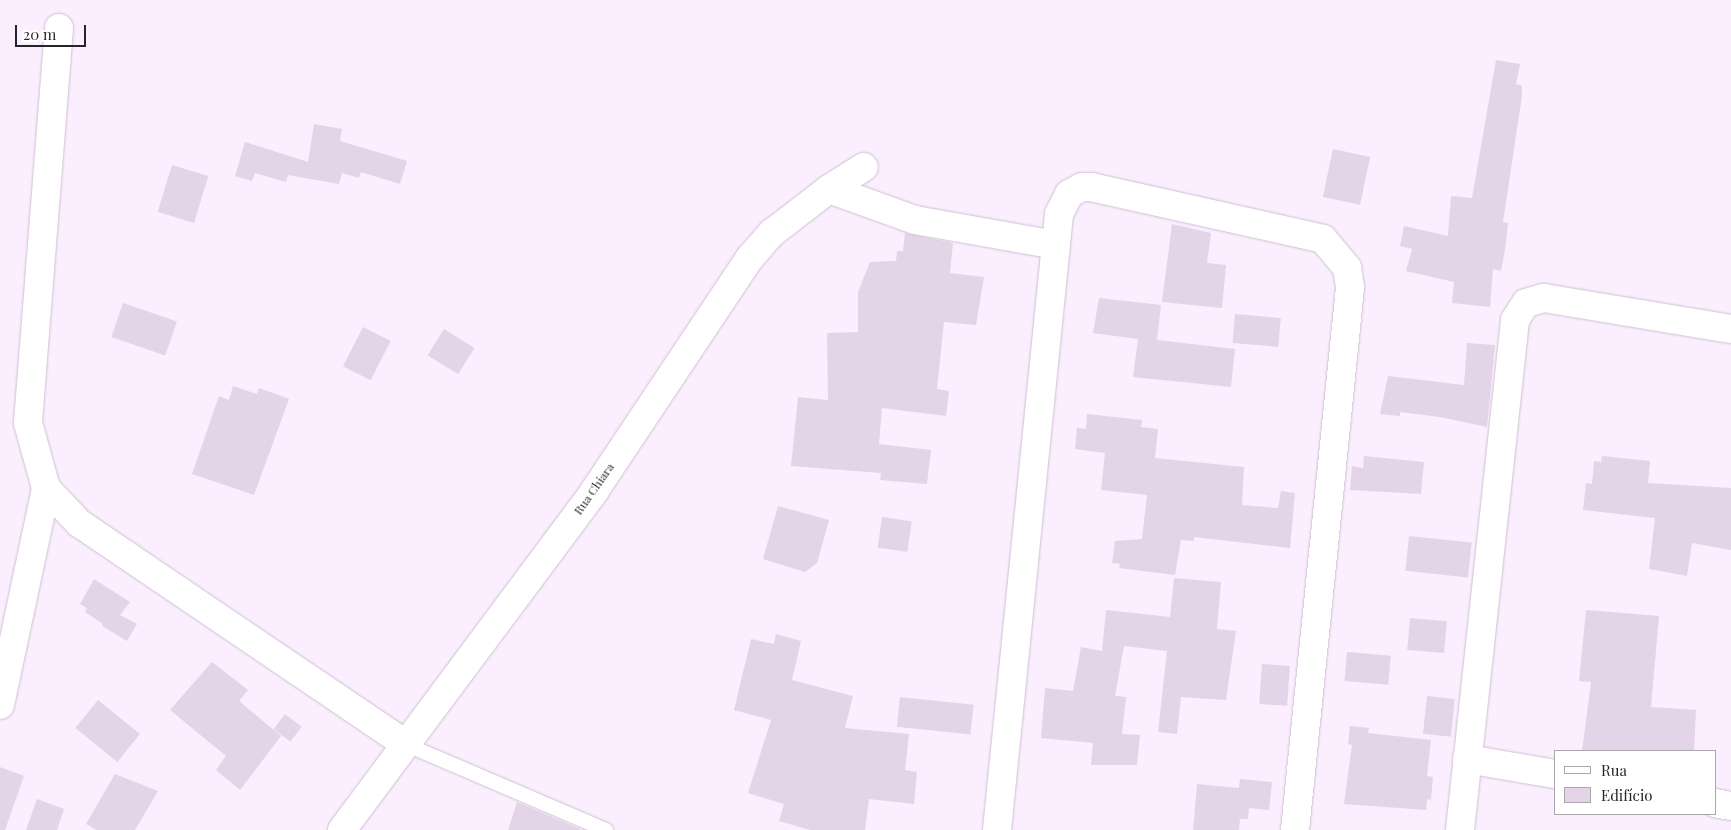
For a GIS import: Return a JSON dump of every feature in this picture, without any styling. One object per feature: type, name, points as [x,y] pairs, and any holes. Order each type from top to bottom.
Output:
[{"type":"street","points":[[0,705],[46,488],[28,423],[59,28]]},
{"type":"street","name":"Rua Chiara","points":[[342,830],[595,490],[749,259],[772,233],[829,189],[864,167]]},
{"type":"street","points":[[997,830],[1059,214],[1066,199],[1074,191],[1091,187],[1323,239],[1347,268],[1350,288],[1295,830]]},
{"type":"street","points":[[829,189],[915,220],[1056,245]]},
{"type":"street","points":[[1460,830],[1515,320],[1520,310],[1526,303],[1544,298],[1731,329]]},
{"type":"street","points":[[46,488],[79,523],[405,744]]},
{"type":"street","points":[[1467,759],[1554,774]]},
{"type":"street","points":[[1716,803],[1731,806]]},
{"type":"lane","points":[[405,744],[606,830]]},
{"type":"building","points":[[1496,60],[1520,64],[1516,84],[1522,86],[1522,96],[1503,222],[1508,223],[1505,250],[1501,271],[1493,269],[1490,307],[1452,303],[1454,282],[1406,271],[1412,249],[1400,246],[1404,226],[1448,236],[1451,196],[1472,198]]},
{"type":"building","points":[[314,124],[342,129],[340,141],[407,161],[400,184],[361,172],[359,178],[342,173],[339,184],[288,175],[286,182],[255,173],[252,181],[235,176],[245,142],[308,162]]},
{"type":"building","points":[[1333,149],[1370,157],[1360,205],[1323,197]]},
{"type":"building","points":[[172,165],[208,176],[194,223],[158,212]]},
{"type":"building","points":[[1172,224],[1211,233],[1207,263],[1226,265],[1222,308],[1162,302]]},
{"type":"building","points":[[905,233],[953,243],[950,273],[984,277],[976,325],[944,322],[937,389],[949,391],[946,416],[882,408],[879,444],[931,450],[927,484],[880,480],[881,473],[791,466],[798,397],[828,400],[827,333],[858,332],[858,292],[870,262],[896,261],[897,251],[903,251]]},
{"type":"building","points":[[1099,298],[1161,305],[1157,340],[1235,349],[1231,387],[1133,377],[1138,339],[1093,333]]},
{"type":"building","points":[[123,303],[177,322],[165,356],[111,337]]},
{"type":"building","points":[[1235,314],[1281,318],[1278,347],[1232,343]]},
{"type":"building","points":[[363,327],[391,341],[371,380],[343,366]]},
{"type":"building","points":[[444,329],[475,348],[458,374],[428,355]]},
{"type":"building","points":[[1467,343],[1495,345],[1487,427],[1440,417],[1400,412],[1400,416],[1380,414],[1388,376],[1464,385]]},
{"type":"building","points":[[233,386],[257,394],[259,388],[289,399],[254,495],[192,474],[219,396],[229,400]]},
{"type":"building","points":[[1087,414],[1142,420],[1141,427],[1158,429],[1155,458],[1244,467],[1242,505],[1278,508],[1281,491],[1295,493],[1290,548],[1194,537],[1194,541],[1181,540],[1175,575],[1119,568],[1120,564],[1112,563],[1115,541],[1142,539],[1147,495],[1101,490],[1105,453],[1075,449],[1077,428],[1086,429]]},
{"type":"building","points":[[1364,456],[1424,462],[1421,494],[1350,490],[1352,466],[1363,468]]},
{"type":"building","points":[[1602,456],[1650,461],[1648,483],[1731,488],[1731,550],[1692,543],[1687,576],[1649,569],[1655,518],[1583,510],[1586,483],[1592,484],[1594,461],[1601,462]]},
{"type":"building","points":[[778,506],[829,520],[817,563],[805,572],[763,559]]},
{"type":"building","points":[[882,517],[912,521],[907,552],[878,548]]},
{"type":"building","points":[[1409,536],[1472,543],[1468,577],[1405,571]]},
{"type":"building","points":[[1174,578],[1221,582],[1217,629],[1236,631],[1226,700],[1181,697],[1177,734],[1158,732],[1167,651],[1124,646],[1115,696],[1126,697],[1122,734],[1140,735],[1137,765],[1091,765],[1093,743],[1041,738],[1045,688],[1073,691],[1081,647],[1102,651],[1106,610],[1170,617]]},
{"type":"building","points":[[94,579],[130,602],[120,615],[137,624],[127,641],[102,626],[103,624],[85,612],[87,608],[80,604]]},
{"type":"building","points":[[1586,610],[1659,616],[1651,707],[1696,710],[1694,750],[1582,750],[1591,682],[1579,681]]},
{"type":"building","points":[[1410,618],[1447,621],[1444,653],[1407,650]]},
{"type":"building","points":[[776,634],[801,641],[792,680],[853,696],[845,728],[909,734],[905,770],[917,772],[914,804],[869,799],[865,830],[810,830],[779,821],[784,804],[748,793],[771,720],[734,710],[751,639],[774,644]]},
{"type":"building","points":[[1347,652],[1391,656],[1388,685],[1344,681]]},
{"type":"building","points":[[212,662],[248,690],[239,701],[281,736],[240,790],[216,770],[226,756],[170,710]]},
{"type":"building","points":[[1262,664],[1290,666],[1287,706],[1259,704]]},
{"type":"building","points":[[1427,696],[1455,699],[1451,737],[1423,734]]},
{"type":"building","points":[[900,697],[974,705],[970,735],[897,727]]},
{"type":"building","points":[[98,700],[140,734],[117,762],[75,728]]},
{"type":"building","points":[[285,714],[302,727],[290,742],[274,729]]},
{"type":"building","points":[[1350,726],[1369,728],[1368,733],[1431,740],[1427,776],[1433,777],[1431,800],[1427,799],[1426,810],[1344,804],[1352,745],[1348,744]]},
{"type":"building","points":[[0,767],[24,776],[5,830],[0,830]]},
{"type":"building","points":[[115,774],[158,791],[135,830],[97,830],[86,824]]},
{"type":"building","points":[[1240,779],[1272,782],[1269,810],[1249,808],[1248,819],[1240,819],[1239,830],[1193,830],[1197,784],[1239,788]]},
{"type":"building","points":[[37,799],[64,809],[57,830],[26,830]]},
{"type":"building","points":[[517,802],[580,829],[580,830],[508,830]]}]
